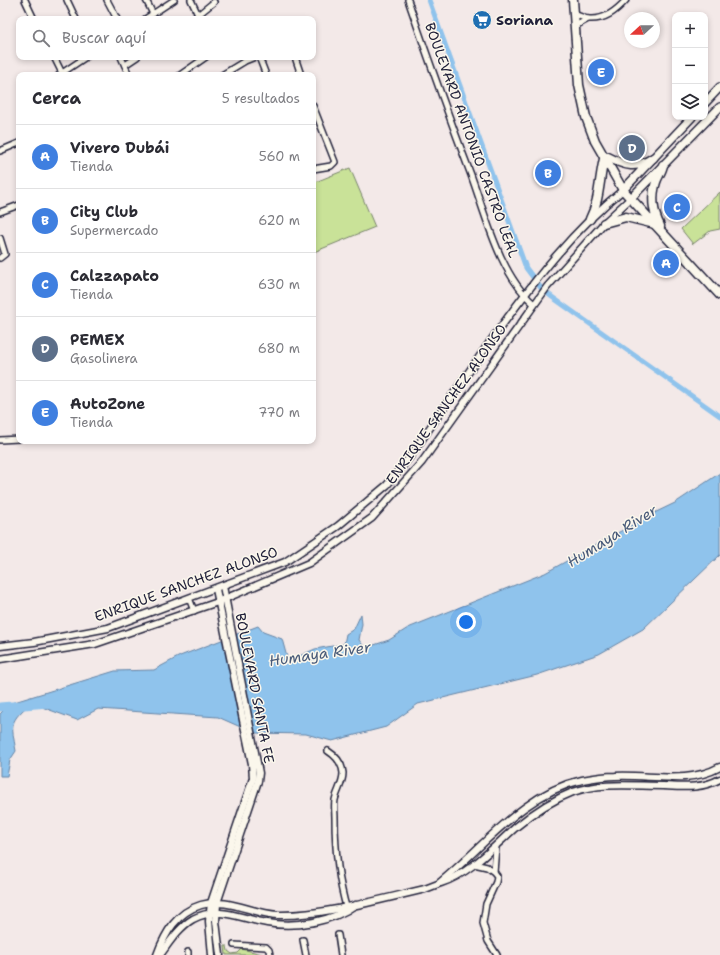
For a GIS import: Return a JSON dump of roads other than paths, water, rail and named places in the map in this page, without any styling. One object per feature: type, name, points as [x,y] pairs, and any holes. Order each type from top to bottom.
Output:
[{"type":"main road","points":[[573,0],[576,15]]},
{"type":"main road","points":[[577,0],[576,24],[578,70],[583,106],[595,141],[632,197],[720,295]]},
{"type":"main road","points":[[708,100],[720,88]]},
{"type":"main road","points":[[632,197],[720,107]]},
{"type":"main road","points":[[625,188],[689,120]]},
{"type":"main road","points":[[606,158],[618,163],[632,166],[644,164],[653,158]]},
{"type":"main road","points":[[590,219],[597,203],[600,174],[606,158]]},
{"type":"main road","points":[[658,226],[653,197],[655,183],[663,164]]},
{"type":"main road","points":[[604,223],[626,217],[658,226]]},
{"type":"street","points":[[25,0],[33,16]]},
{"type":"street","points":[[66,0],[74,16]]},
{"type":"street","points":[[107,0],[115,16]]},
{"type":"street","points":[[146,0],[153,14]]},
{"type":"street","points":[[150,16],[174,0]]},
{"type":"street","points":[[190,0],[196,16]]},
{"type":"street","name":"BOULEVARD ANTONIO CASTRO LEAL","points":[[408,0],[486,216],[507,269],[524,295],[536,302]]},
{"type":"street","points":[[576,24],[588,19],[608,16],[616,11],[626,0]]},
{"type":"street","points":[[199,16],[214,2]]},
{"type":"street","points":[[576,15],[588,19]]},
{"type":"street","points":[[55,60],[59,72]]},
{"type":"street","points":[[63,72],[81,60]]},
{"type":"street","points":[[122,60],[128,72]]},
{"type":"street","points":[[125,65],[132,60]]},
{"type":"street","points":[[184,72],[202,60]]},
{"type":"street","points":[[229,72],[248,60]]},
{"type":"street","points":[[260,60],[265,72]]},
{"type":"street","points":[[296,60],[300,72]]},
{"type":"street","points":[[316,122],[335,162],[331,166],[316,168]]},
{"type":"street","points":[[0,151],[16,144]]},
{"type":"street","name":"ENRIQUE SANCHEZ ALONSO","points":[[0,646],[34,642],[108,628],[285,562],[338,526],[387,484],[409,458],[528,289],[590,219],[625,188]]},
{"type":"street","name":"ENRIQUE SANCHEZ ALONSO","points":[[0,659],[94,644],[219,602],[309,563],[372,518],[422,462],[547,287],[604,223],[632,197]]},
{"type":"street","points":[[0,212],[16,206]]},
{"type":"street","points":[[0,238],[5,250],[5,254],[0,258]]},
{"type":"street","points":[[0,440],[16,439]]},
{"type":"street","name":"BOULEVARD SANTA FE","points":[[212,955],[210,913],[253,778],[228,607],[223,586]]},
{"type":"street","name":"BOULEVARD SANTA FE","points":[[216,589],[242,698]]},
{"type":"street","points":[[189,598],[194,611]]},
{"type":"street","points":[[328,751],[338,760],[343,773],[341,786],[335,800],[335,832],[336,855],[346,909]]},
{"type":"street","points":[[438,884],[512,818],[533,802],[553,790],[580,780],[604,776],[684,778],[701,775],[720,768]]},
{"type":"street","points":[[158,955],[188,923],[210,913],[229,913],[269,924],[290,924],[334,918],[356,904],[438,884],[458,876],[496,847],[540,808],[578,791],[607,785],[687,787],[709,784],[720,779]]},
{"type":"street","points":[[494,872],[496,847]]},
{"type":"street","points":[[474,864],[486,867],[497,876],[496,882],[486,904],[484,923],[488,940],[497,955]]},
{"type":"street","points":[[158,955],[168,931],[181,916],[191,910],[214,903],[279,915],[346,909]]},
{"type":"street","name":"BOULEVARD SANTA FE","points":[[214,903],[217,912],[220,955]]},
{"type":"street","points":[[338,935],[341,955]]},
{"type":"street","points":[[303,940],[306,955]]},
{"type":"street","points":[[234,945],[266,947],[269,950],[270,955]]},
{"type":"water","points":[[720,473],[720,555],[643,629],[599,654],[537,675],[418,704],[386,727],[332,741],[306,734],[254,733],[218,717],[98,709],[77,720],[31,703],[15,719],[13,724],[13,734],[16,751],[10,760],[7,776],[0,776],[0,714],[11,703],[115,671],[154,670],[180,656],[258,626],[263,632],[282,639],[288,661],[315,649],[344,644],[346,634],[354,629],[361,614],[362,624],[359,640],[365,648],[389,640],[408,628],[545,573],[650,515],[675,503]]},
{"type":"waterway","points":[[429,0],[526,268],[541,288],[552,297],[720,416]]},
{"type":"waterway","name":"Humaya River","points":[[0,707],[48,703]]},
{"type":"place","name":"Soriana","points":[[482,20]]},
{"type":"place","name":"AutoZone","points":[[601,72]]},
{"type":"place","name":"PEMEX","points":[[632,148]]},
{"type":"place","name":"City Club","points":[[548,173]]},
{"type":"place","name":"Calzzapato","points":[[677,207]]},
{"type":"place","name":"Vivero Dubái","points":[[666,263]]}]
